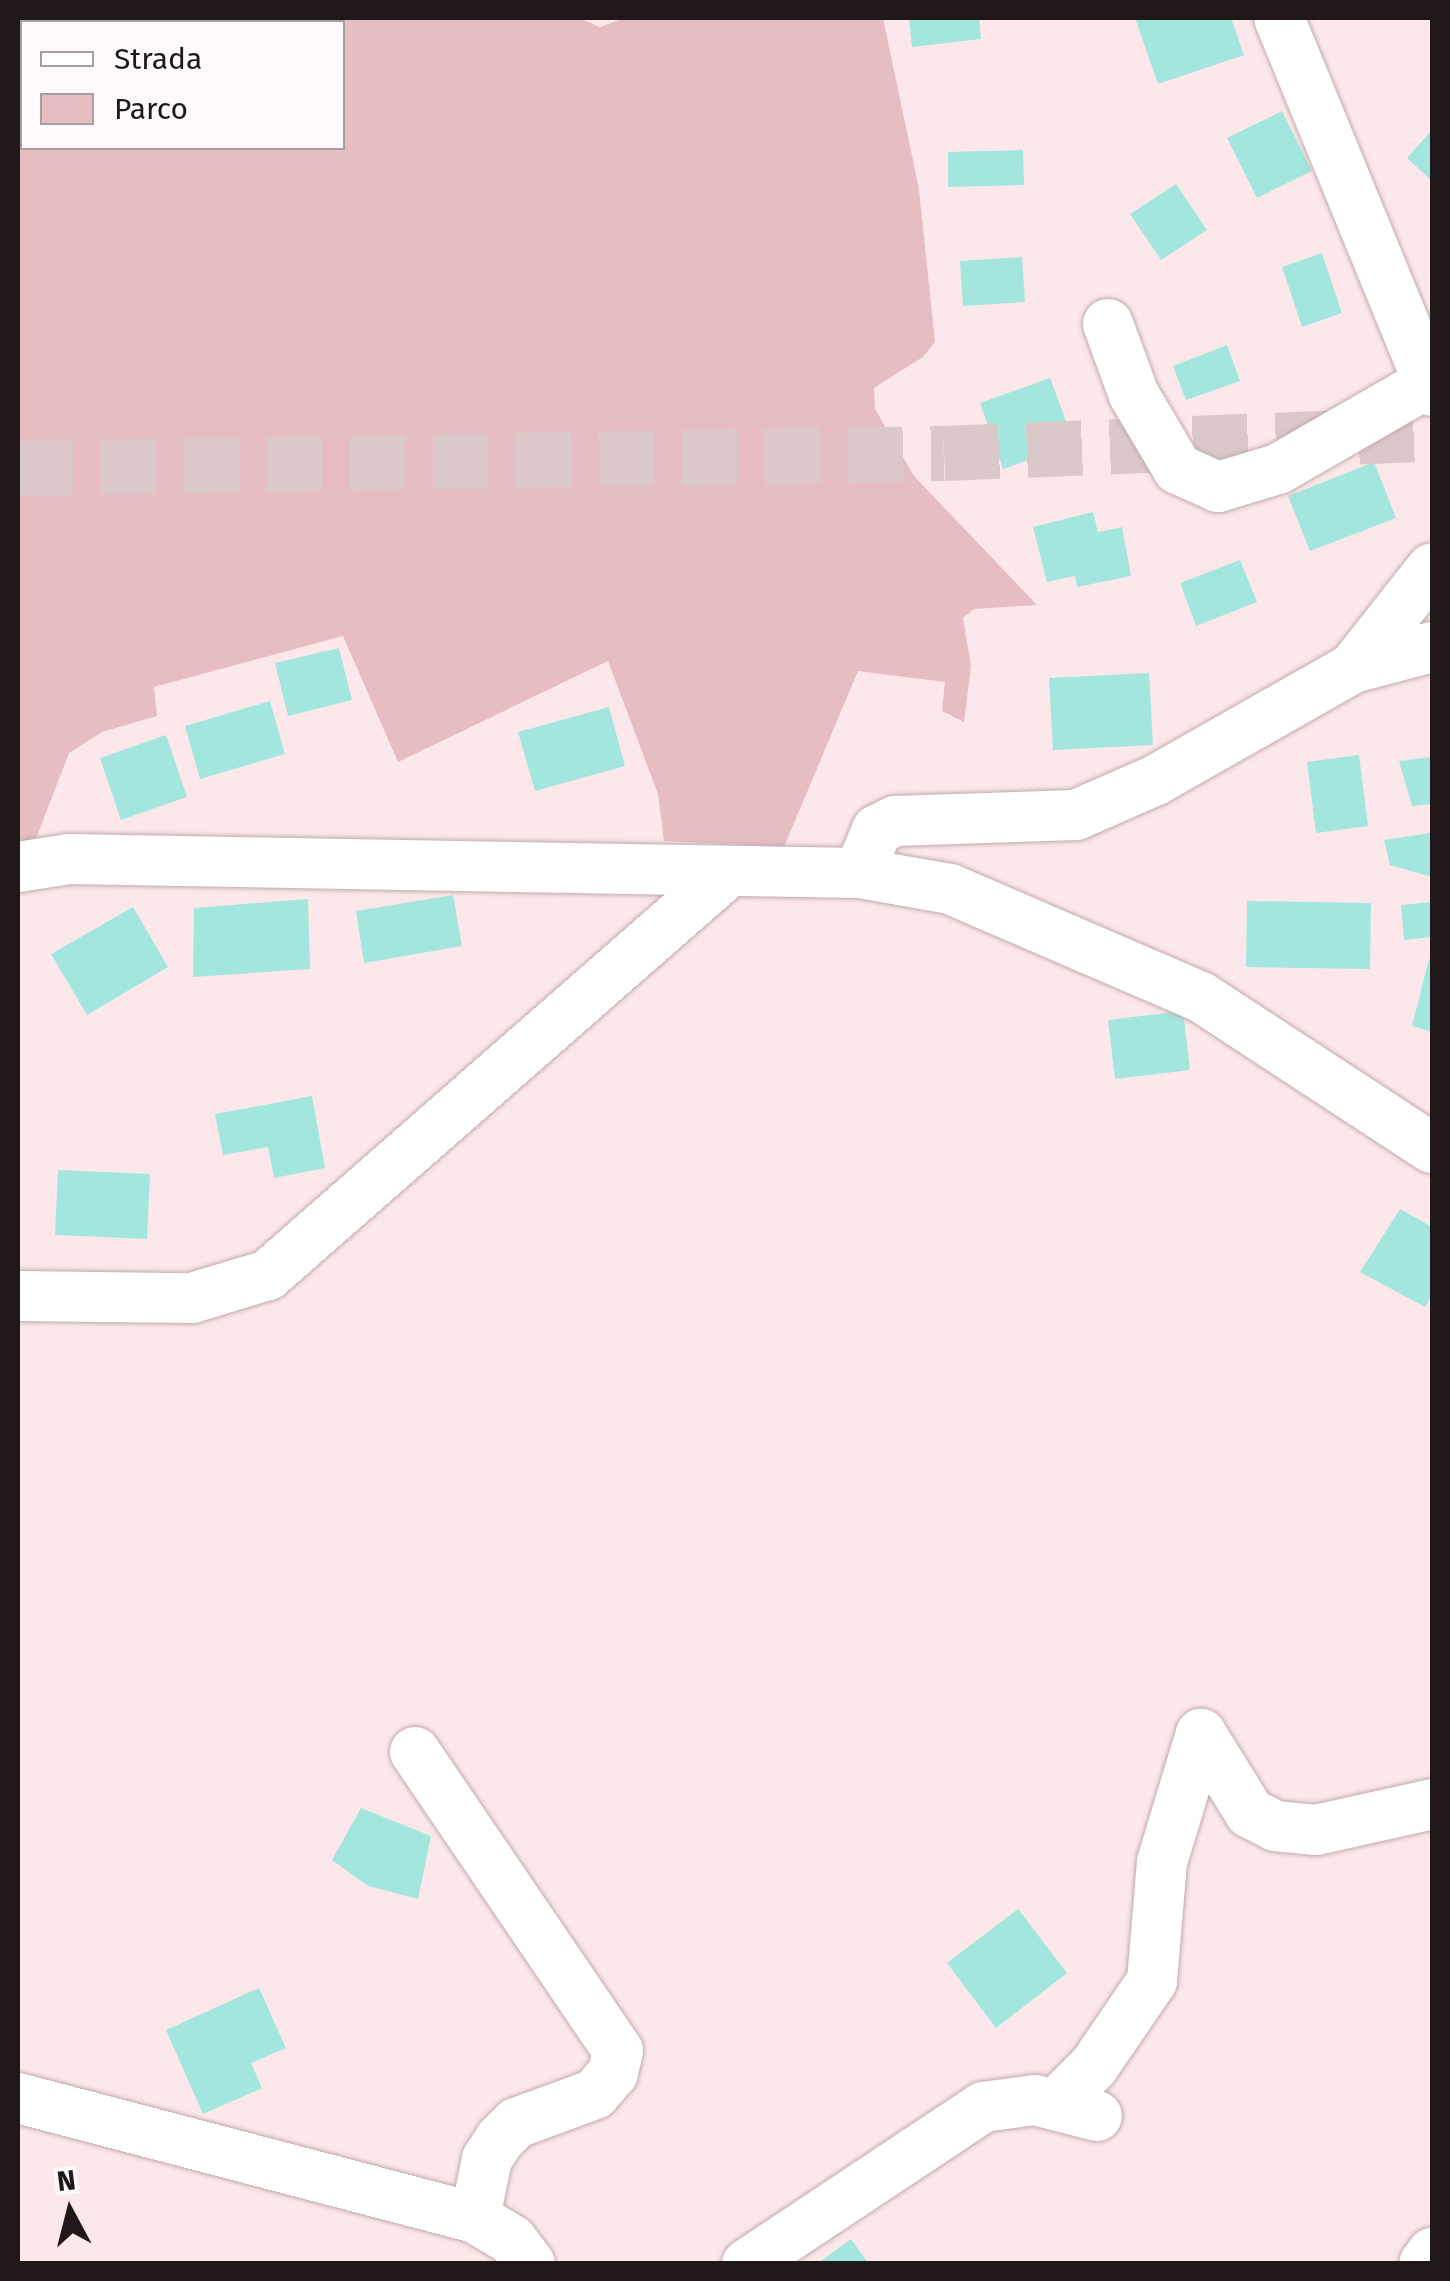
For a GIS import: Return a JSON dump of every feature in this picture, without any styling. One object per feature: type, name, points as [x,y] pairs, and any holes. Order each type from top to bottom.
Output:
[{"type":"street","points":[[1108,324],[1134,395],[1178,469],[1218,487],[1278,470],[1431,387],[1280,18]]},
{"type":"street","points":[[1353,668],[1432,568]]},
{"type":"street","points":[[859,874],[877,830],[895,822],[1076,815],[1156,780],[1353,668],[1432,647]]},
{"type":"street","points":[[18,867],[69,859],[859,874],[950,889],[1200,997],[1432,1148]]},
{"type":"street","points":[[18,1296],[192,1298],[268,1275],[726,874]]},
{"type":"street","points":[[747,2264],[984,2106],[1077,2110],[1113,2042],[1152,1982],[1162,1862],[1180,1822],[1200,1734],[1250,1813],[1276,1826],[1316,1830],[1432,1804]]},
{"type":"street","points":[[415,1752],[618,2051],[614,2073],[595,2094],[516,2123],[500,2139],[487,2159],[475,2218]]},
{"type":"street","points":[[18,2098],[475,2218],[512,2240],[530,2264]]},
{"type":"street","points":[[1424,2264],[1432,2253]]},
{"type":"green space","points":[[18,18],[579,18],[600,27],[625,18],[883,18],[919,189],[935,342],[923,357],[874,388],[875,409],[914,476],[1037,605],[974,609],[963,618],[971,666],[964,722],[942,711],[945,682],[858,671],[784,847],[664,841],[658,794],[608,661],[398,762],[343,636],[154,687],[157,716],[102,732],[69,753],[34,844],[18,847]]},
{"type":"building","points":[[909,18],[979,18],[981,39],[912,47]]},
{"type":"building","points":[[1135,18],[1231,18],[1244,55],[1158,84]]},
{"type":"building","points":[[1282,111],[1312,171],[1257,198],[1227,138]]},
{"type":"building","points":[[1432,130],[1432,181],[1407,158]]},
{"type":"building","points":[[1023,150],[1024,185],[948,187],[948,152]]},
{"type":"building","points":[[1176,184],[1207,230],[1161,260],[1130,214]]},
{"type":"building","points":[[1322,253],[1342,313],[1302,327],[1282,267]]},
{"type":"building","points":[[1022,257],[1025,302],[963,306],[960,261]]},
{"type":"building","points":[[1227,345],[1240,381],[1186,400],[1173,366]]},
{"type":"building","points":[[1050,378],[1074,443],[1003,469],[980,403]]},
{"type":"building","points":[[1374,462],[1396,518],[1310,551],[1288,496]]},
{"type":"building","points":[[1093,512],[1098,532],[1122,527],[1131,576],[1077,587],[1075,576],[1047,582],[1033,527]]},
{"type":"building","points":[[1240,560],[1257,602],[1196,626],[1180,583]]},
{"type":"building","points":[[339,648],[352,700],[288,716],[275,663]]},
{"type":"building","points":[[1149,673],[1153,745],[1053,750],[1049,678]]},
{"type":"building","points":[[270,701],[285,754],[200,779],[185,726]]},
{"type":"building","points":[[609,707],[625,766],[535,791],[518,732]]},
{"type":"building","points":[[166,735],[187,797],[121,820],[100,758]]},
{"type":"building","points":[[1359,755],[1368,826],[1316,833],[1307,762]]},
{"type":"building","points":[[1432,757],[1432,804],[1412,806],[1399,761]]},
{"type":"building","points":[[1430,833],[1432,877],[1390,865],[1384,840]]},
{"type":"building","points":[[453,895],[462,946],[364,963],[356,911]]},
{"type":"building","points":[[308,899],[310,969],[193,977],[194,908]]},
{"type":"building","points":[[1247,901],[1371,903],[1370,969],[1246,967]]},
{"type":"building","points":[[1432,902],[1432,937],[1404,940],[1401,905]]},
{"type":"building","points":[[133,907],[168,967],[87,1015],[51,954]]},
{"type":"building","points":[[1429,959],[1432,960],[1432,1032],[1412,1026]]},
{"type":"building","points":[[1183,1011],[1190,1070],[1115,1079],[1108,1020]]},
{"type":"building","points":[[312,1096],[325,1168],[274,1178],[268,1147],[223,1155],[215,1114]]},
{"type":"building","points":[[58,1170],[150,1174],[147,1239],[55,1235]]},
{"type":"building","points":[[1400,1209],[1432,1227],[1432,1294],[1425,1307],[1360,1272]]},
{"type":"building","points":[[361,1808],[431,1836],[418,1899],[368,1886],[332,1860]]},
{"type":"building","points":[[1018,1909],[1067,1973],[996,2028],[947,1963]]},
{"type":"building","points":[[259,1988],[286,2048],[251,2063],[262,2088],[203,2114],[166,2030]]},
{"type":"building","points":[[851,2239],[869,2264],[817,2264]]},
{"type":"tunnel","points":[[18,468],[944,453],[1432,433]]}]
